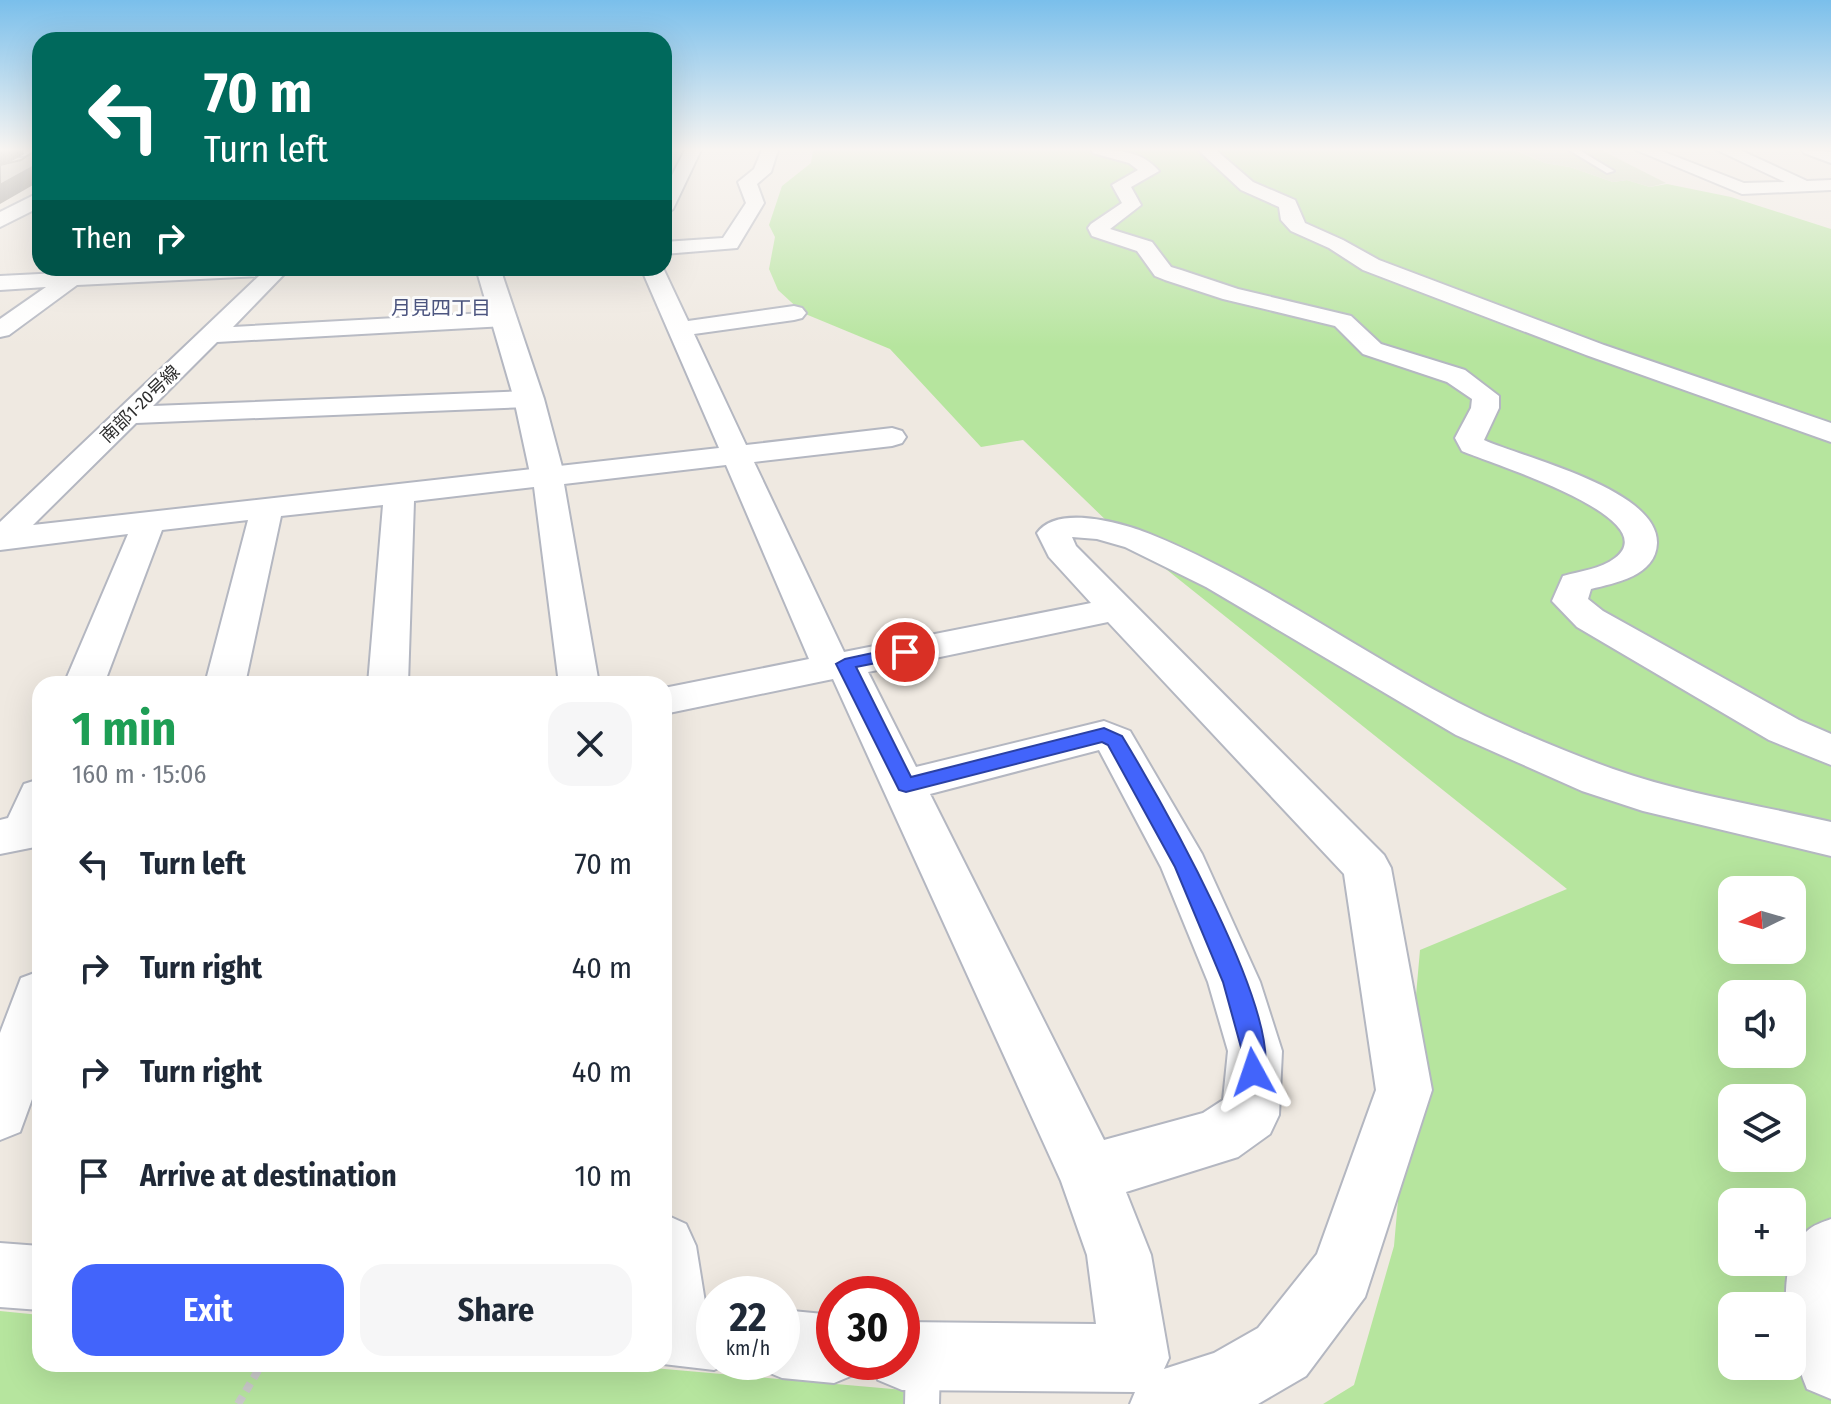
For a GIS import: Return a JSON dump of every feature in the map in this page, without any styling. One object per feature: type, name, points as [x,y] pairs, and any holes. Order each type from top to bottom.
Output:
[{"type":"street","points":[[672,248],[730,244],[747,216]]},
{"type":"street","points":[[1116,216],[1098,228],[1099,232],[1146,246],[1160,262],[1163,271],[1231,294],[1343,321],[1372,349],[1472,384],[1486,396],[1485,408],[1469,438],[1472,445],[1600,497],[1634,522],[1641,539],[1637,557],[1625,568],[1575,583],[1570,601],[1590,619],[1784,730],[1831,750]]},
{"type":"street","points":[[1290,216],[1298,227],[1336,244],[1371,265],[1595,350],[1831,433]]},
{"type":"street","points":[[0,283],[62,276]]},
{"type":"street","points":[[0,330],[77,276]]},
{"type":"street","name":"南部1-20号線","points":[[0,540],[271,276]]},
{"type":"street","points":[[491,276],[529,399],[548,478],[578,676]]},
{"type":"street","points":[[656,276],[838,666],[906,785],[971,931],[1089,1174],[1119,1255],[1148,1389]]},
{"type":"street","points":[[679,329],[794,313]]},
{"type":"street","points":[[211,335],[505,319]]},
{"type":"street","points":[[129,415],[529,399]]},
{"type":"street","points":[[0,540],[892,437]]},
{"type":"street","points":[[388,676],[399,494]]},
{"type":"street","points":[[227,676],[267,509]]},
{"type":"street","points":[[87,676],[149,523]]},
{"type":"street","points":[[920,1373],[1148,1389],[1230,1382],[1282,1352],[1342,1274],[1404,1090],[1367,868],[1116,609],[1061,550],[1053,533],[1069,527],[1099,529],[1137,540],[1218,580],[1470,725],[1597,780],[1643,795],[1831,839]]},
{"type":"street","points":[[672,699],[1116,609]]},
{"type":"street","points":[[906,785],[1104,735],[1115,741],[1185,867],[1234,982],[1255,1051],[1250,1115],[1217,1137],[1089,1174]]},
{"type":"street","points":[[0,1113],[32,1018]]},
{"type":"street","points":[[1831,1251],[1824,1257],[1817,1288],[1822,1332],[1831,1365]]},
{"type":"street","points":[[0,1275],[32,1277]]},
{"type":"street","points":[[672,1279],[685,1333]]},
{"type":"path","points":[[238,1404],[257,1372]]},
{"type":"green space","points":[[772,216],[1789,216],[1831,229],[1831,1404],[1323,1404],[1354,1385],[1394,1246],[1420,950],[1567,889],[1112,526],[1023,440],[981,447],[890,349],[803,313],[778,290],[769,269],[775,237],[769,225]]},
{"type":"green space","points":[[0,1311],[32,1314],[32,1372],[672,1370],[696,1372],[696,1380],[790,1380],[904,1390],[903,1404],[0,1404]]},
{"type":"district","name":"月見四丁目","points":[[441,308]]},
{"type":"route","points":[[905,652],[845,664],[906,785],[1104,735],[1115,741],[1185,867],[1234,982],[1255,1051],[1253,1072]]}]
